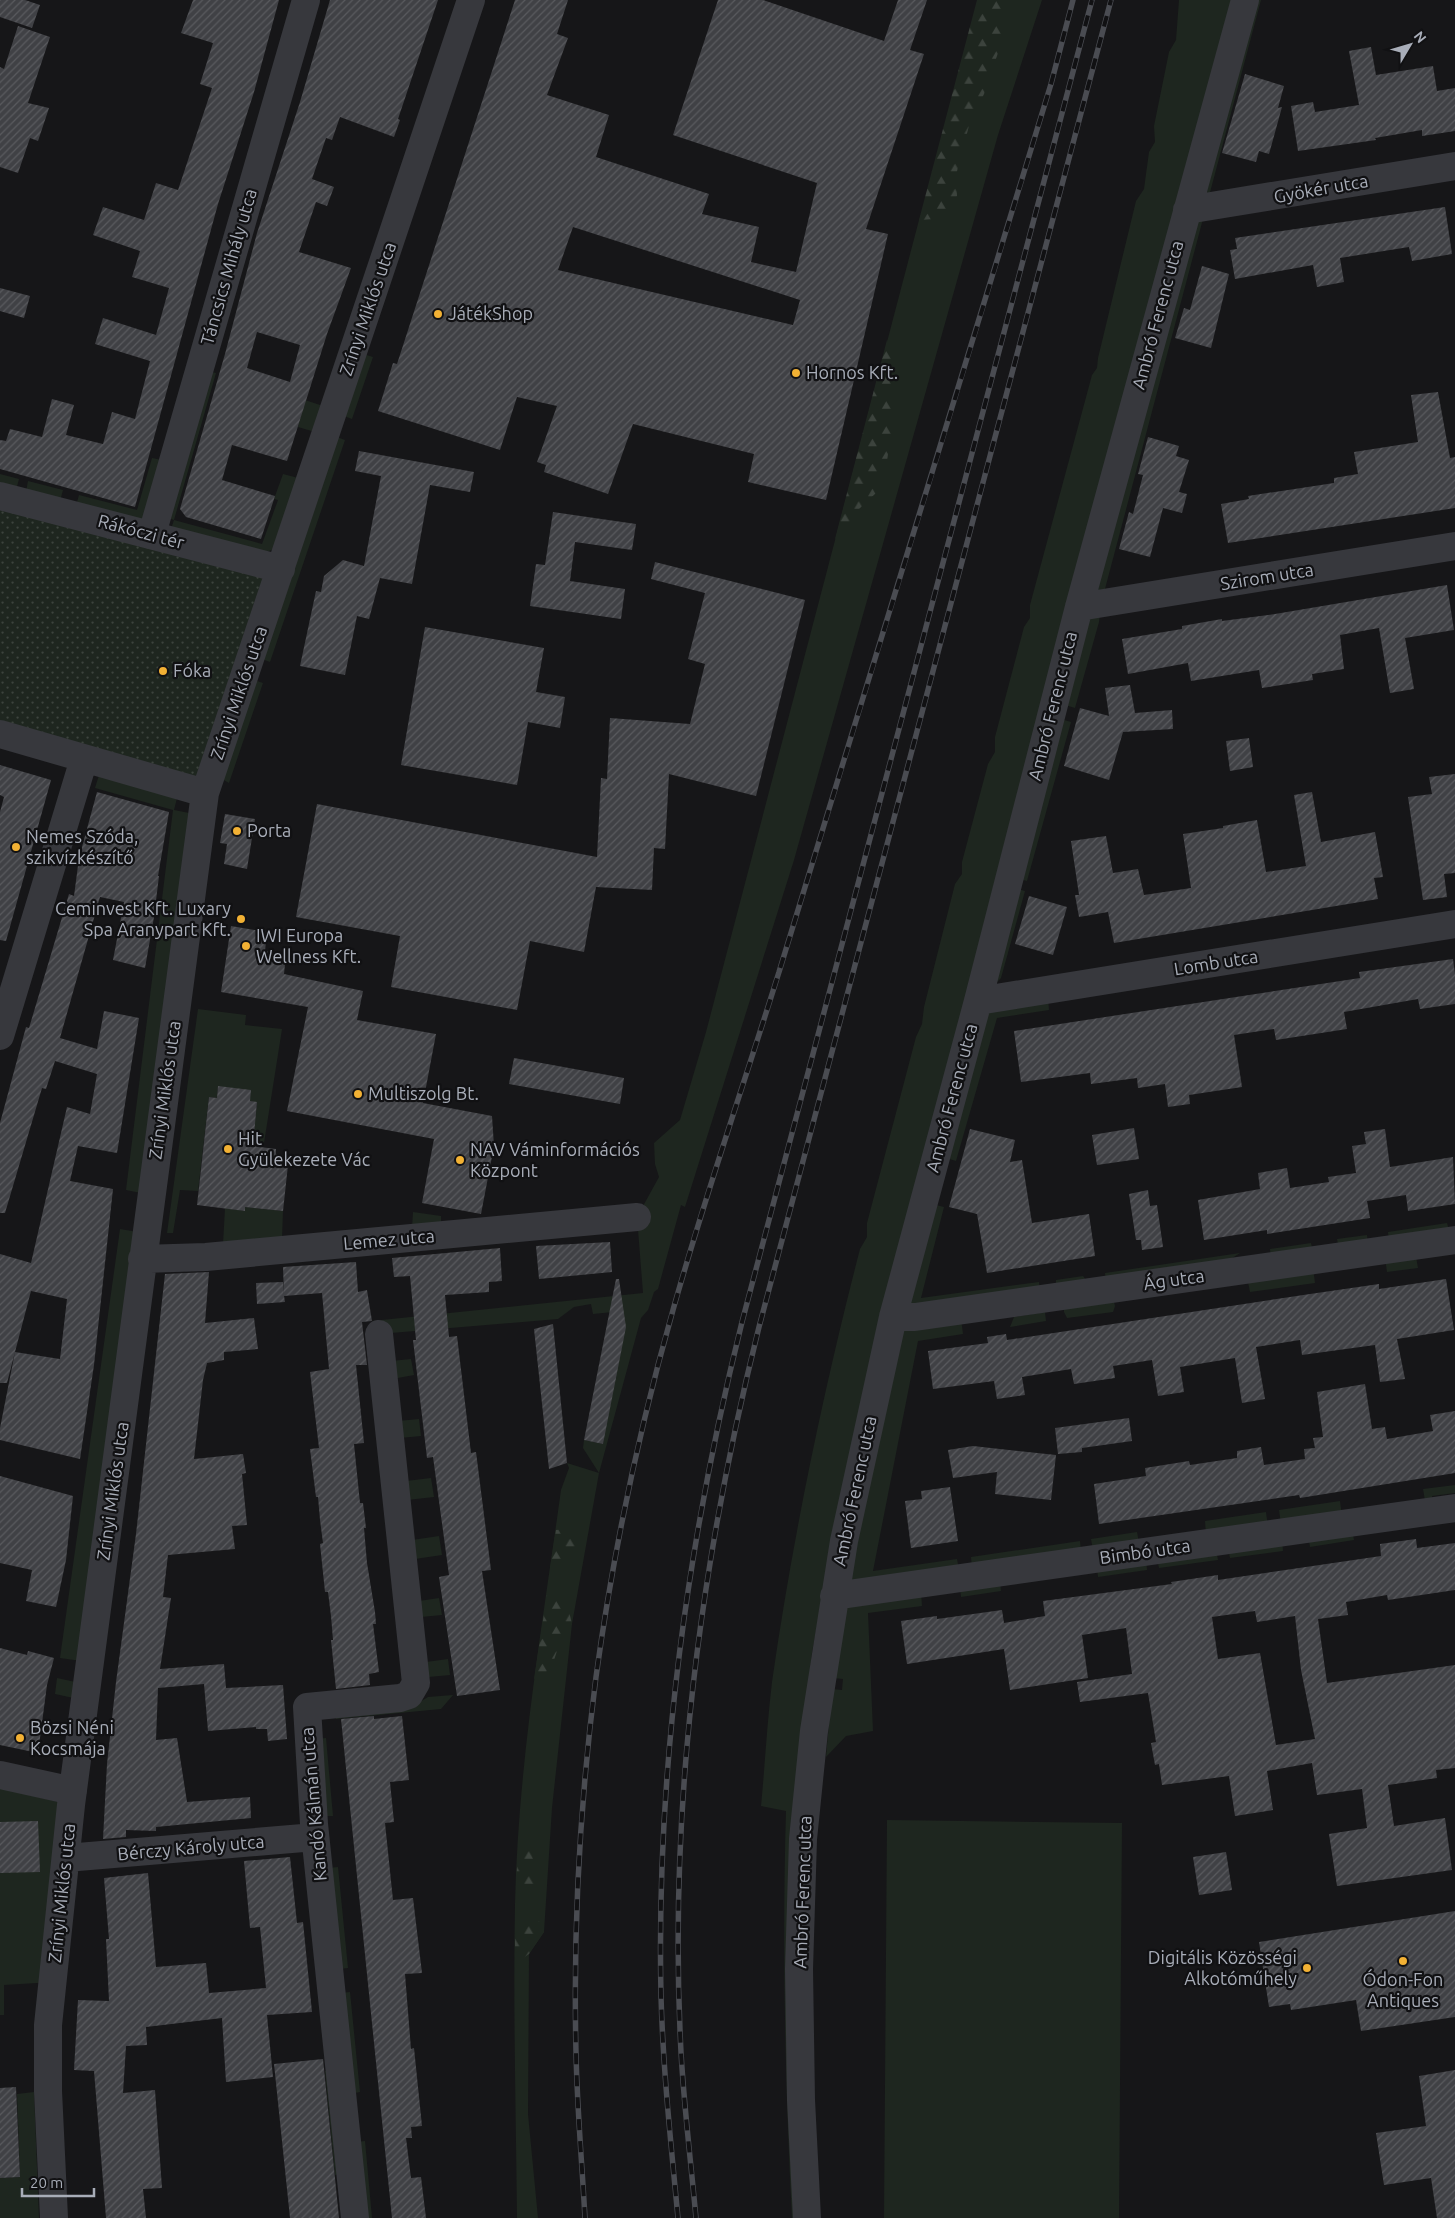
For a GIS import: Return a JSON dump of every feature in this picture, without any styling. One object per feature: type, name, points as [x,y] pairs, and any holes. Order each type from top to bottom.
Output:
[{"type":"street","name":"Táncsics Mihály utca","points":[[152,534],[306,0]]},
{"type":"street","name":"Zrínyi Miklós utca","points":[[54,2218],[48,2091],[48,2025],[73,1791],[205,793],[471,0]]},
{"type":"street","name":"Ambró Ferenc utca","points":[[807,2218],[801,2100],[799,1969],[803,1839],[814,1731],[844,1541],[893,1317],[978,1001],[1079,607],[1245,0]]},
{"type":"street","name":"Gyökér utca","points":[[1187,210],[1455,166]]},
{"type":"street","name":"Rákóczi tér","points":[[0,496],[281,569]]},
{"type":"street","name":"Szirom utca","points":[[1079,607],[1455,546]]},
{"type":"street","points":[[0,734],[205,793]]},
{"type":"street","points":[[0,1036],[84,759]]},
{"type":"street","name":"Lomb utca","points":[[978,1001],[1455,924]]},
{"type":"street","name":"Lemez utca","points":[[142,1259],[206,1257],[637,1217]]},
{"type":"street","name":"Ág utca","points":[[893,1317],[916,1317],[1455,1240]]},
{"type":"street","name":"Kandó Kálmán utca","points":[[354,2218],[315,1837],[307,1707],[400,1698],[409,1695],[416,1683],[379,1334]]},
{"type":"street","name":"Bimbó utca","points":[[834,1596],[1455,1508]]},
{"type":"street","points":[[0,1775],[73,1791]]},
{"type":"street","name":"Bérczy Károly utca","points":[[66,1858],[315,1837]]},
{"type":"green space","points":[[977,0],[1006,0],[1001,44],[984,94],[970,122],[956,175],[957,196],[948,209],[934,219],[919,220]]},
{"type":"green space","points":[[998,0],[1042,0],[998,135],[794,860],[685,1207],[681,1205],[658,1289],[654,1292],[648,1310],[641,1318],[599,1473],[583,1448],[584,1440],[603,1444],[623,1311],[593,1314],[591,1304],[574,1307],[558,1319],[379,1334],[372,1321],[643,1293],[637,1217],[659,1177],[655,1164],[654,1143],[680,1120],[706,1032],[919,220]]},
{"type":"green space","points":[[1179,0],[1261,0],[1075,708],[1055,702],[1051,716],[1071,722],[1027,881],[1010,876],[1007,886],[1025,891],[1001,978],[993,986],[1048,998],[1049,1010],[997,1018],[956,1161],[936,1155],[924,1202],[944,1207],[921,1298],[1039,1282],[1040,1292],[961,1319],[963,1334],[918,1341],[873,1571],[957,1559],[959,1570],[865,1582],[825,1582],[812,1653],[792,1824],[795,2218],[792,2218],[785,2014],[786,1811],[761,1806],[772,1682],[789,1573],[821,1410],[860,1249],[867,1237],[867,1223],[916,1037],[922,1024],[924,1007],[955,884],[962,874],[962,862],[988,764],[995,752],[995,737],[1024,627],[1030,618],[1030,605],[1092,375],[1097,368],[1136,201],[1144,189],[1149,152],[1155,142],[1154,126],[1169,52],[1176,40]]},
{"type":"green space","points":[[887,340],[895,357],[893,378],[895,406],[887,461],[876,493],[859,509],[849,529],[835,539]]},
{"type":"green space","points":[[360,353],[373,357],[352,419],[344,416]]},
{"type":"green space","points":[[208,371],[216,373],[174,520],[165,517]]},
{"type":"green space","points":[[305,400],[323,406],[315,432],[298,427]]},
{"type":"green space","points":[[337,437],[345,440],[270,662],[262,659]]},
{"type":"green space","points":[[152,458],[162,460],[143,521],[76,506],[79,495],[137,510]]},
{"type":"green space","points":[[0,474],[19,479],[16,490],[0,486]]},
{"type":"green space","points":[[283,474],[302,479],[277,548],[261,554],[171,529],[174,520],[262,544],[278,500],[274,499]]},
{"type":"green space","points":[[28,481],[63,490],[60,501],[26,492]]},
{"type":"green space","points":[[0,496],[281,569],[205,793],[0,734]]},
{"type":"green space","points":[[254,680],[263,683],[229,783],[222,779]]},
{"type":"green space","points":[[99,775],[177,798],[174,810],[189,813],[141,1193],[126,1190],[173,810],[95,788]]},
{"type":"green space","points":[[198,1009],[246,1015],[245,1025],[282,1029],[264,1143],[253,1142],[257,1103],[218,1086],[217,1098],[209,1097],[198,1191],[180,1190],[173,1233],[167,1233]]},
{"type":"green space","points":[[245,1207],[283,1211],[282,1239],[223,1244],[225,1208],[245,1211]]},
{"type":"green space","points":[[413,1212],[441,1216],[441,1224],[412,1228]]},
{"type":"green space","points":[[1447,1223],[1450,1234],[1389,1242],[1388,1232]]},
{"type":"green space","points":[[120,1229],[138,1232],[81,1661],[60,1658]]},
{"type":"green space","points":[[1367,1235],[1368,1244],[1339,1249],[1337,1239]]},
{"type":"green space","points":[[1311,1243],[1313,1253],[1271,1259],[1270,1249]]},
{"type":"green space","points":[[1240,1253],[1229,1260],[1106,1283],[1105,1273]]},
{"type":"green space","points":[[1416,1257],[1418,1268],[1387,1272],[1385,1258]]},
{"type":"green space","points":[[1313,1268],[1315,1283],[1250,1292],[1247,1277]]},
{"type":"green space","points":[[1083,1276],[1088,1283],[1056,1288],[1056,1280]]},
{"type":"green space","points":[[1113,1298],[1115,1306],[1113,1312],[1067,1318],[1064,1312],[1064,1304]]},
{"type":"green space","points":[[1045,1312],[1046,1321],[1010,1327],[1014,1317]]},
{"type":"green space","points":[[411,1359],[414,1375],[392,1379],[391,1361]]},
{"type":"green space","points":[[419,1419],[421,1436],[400,1438],[398,1421]]},
{"type":"green space","points":[[567,1463],[599,1473],[572,1624],[552,1808],[544,1932],[529,1954],[528,2114],[538,2218],[517,2218],[514,2021],[515,1904],[517,1852],[526,1748],[561,1490],[569,1468]]},
{"type":"green space","points":[[431,1478],[434,1497],[407,1500],[406,1481]]},
{"type":"green space","points":[[1455,1485],[1455,1493],[1432,1496],[1433,1505],[1426,1506],[1423,1489]]},
{"type":"green space","points":[[1340,1501],[1342,1516],[1281,1524],[1279,1510]]},
{"type":"green space","points":[[1266,1512],[1268,1527],[1206,1535],[1205,1521]]},
{"type":"green space","points":[[567,1529],[576,1538],[573,1560],[558,1570],[550,1568],[556,1530]]},
{"type":"green space","points":[[1352,1529],[1354,1540],[1310,1547],[1308,1535]]},
{"type":"green space","points":[[1137,1532],[1139,1543],[1093,1550],[1091,1539]]},
{"type":"green space","points":[[439,1536],[442,1555],[415,1559],[412,1540]]},
{"type":"green space","points":[[1282,1539],[1283,1551],[1230,1558],[1228,1548]]},
{"type":"green space","points":[[1080,1541],[1081,1552],[972,1568],[971,1557]]},
{"type":"green space","points":[[1216,1550],[1218,1560],[1159,1568],[1157,1558]]},
{"type":"green space","points":[[1146,1559],[1147,1570],[1098,1577],[1097,1567]]},
{"type":"green space","points":[[1000,1582],[1001,1591],[961,1597],[960,1587]]},
{"type":"green space","points":[[560,1589],[567,1603],[572,1624],[559,1645],[551,1669],[534,1679],[547,1594]]},
{"type":"green space","points":[[921,1592],[922,1606],[868,1613],[873,1731],[846,1736],[826,1757],[832,1689],[842,1690],[843,1679],[833,1678],[841,1619],[849,1605]]},
{"type":"green space","points":[[439,1598],[442,1615],[421,1617],[419,1601]]},
{"type":"green space","points":[[448,1659],[450,1675],[428,1677],[426,1662]]},
{"type":"green space","points":[[57,1678],[80,1683],[78,1699],[55,1694]]},
{"type":"green space","points":[[453,1695],[441,1709],[336,1719],[336,1715],[410,1708],[428,1697]]},
{"type":"green space","points":[[326,1738],[333,1816],[323,1816],[316,1739]]},
{"type":"green space","points":[[0,1788],[71,1805],[53,1982],[4,1985],[4,2015],[0,2015]]},
{"type":"green space","points":[[887,1820],[1122,1823],[1119,2218],[884,2218]]},
{"type":"green space","points":[[518,1849],[531,1851],[536,1870],[534,1888],[526,1893],[516,1885]]},
{"type":"green space","points":[[338,1867],[348,1968],[339,1969],[329,1868]]},
{"type":"green space","points":[[531,1918],[540,1922],[544,1932],[529,1954],[515,1964],[515,1929]]},
{"type":"green space","points":[[350,1992],[360,2092],[350,2094],[341,1993]]},
{"type":"green space","points":[[332,2070],[343,2174],[335,2175],[325,2071]]},
{"type":"green space","points":[[34,2092],[39,2218],[0,2218],[0,2178],[20,2177],[17,2094]]},
{"type":"green space","points":[[365,2141],[372,2218],[364,2218],[355,2142]]},
{"type":"building","points":[[0,0],[25,0],[40,5],[32,28],[0,17]]},
{"type":"building","points":[[193,0],[279,0],[254,92],[218,204],[135,507],[0,469],[0,440],[6,441],[10,429],[42,437],[52,399],[74,405],[66,435],[103,444],[112,412],[135,419],[150,361],[95,344],[103,318],[156,335],[169,288],[132,277],[140,251],[93,235],[103,207],[144,220],[156,183],[178,190],[212,88],[200,84],[213,43],[181,33]]},
{"type":"building","points":[[330,0],[438,0],[398,119],[400,120],[394,137],[340,117],[332,140],[326,138],[312,179],[334,187],[327,206],[316,202],[299,252],[351,268],[327,334],[287,461],[232,445],[222,480],[275,496],[261,539],[186,517],[180,509],[225,354],[257,233],[300,102]],"holes":[[[257,332],[300,345],[290,382],[247,368]]]},
{"type":"building","points":[[515,0],[568,0],[557,34],[568,38],[547,95],[609,115],[596,157],[709,194],[702,214],[759,227],[751,262],[796,272],[817,183],[673,135],[718,0],[763,0],[884,41],[898,0],[927,0],[910,50],[924,54],[866,229],[888,234],[826,500],[748,482],[754,454],[633,424],[608,494],[544,472],[546,465],[537,462],[557,406],[517,397],[500,450],[378,411],[393,363],[397,364]],"holes":[[[573,227],[800,300],[793,325],[558,270]]]},
{"type":"building","points":[[18,26],[50,37],[28,103],[49,108],[38,141],[30,138],[18,173],[0,167],[0,67],[4,69]]},
{"type":"building","points":[[1371,47],[1376,75],[1433,66],[1437,91],[1455,88],[1455,131],[1422,136],[1422,130],[1375,138],[1376,140],[1298,151],[1291,106],[1313,102],[1315,112],[1359,105],[1349,51]]},
{"type":"building","points":[[1245,74],[1284,86],[1278,108],[1282,107],[1269,154],[1259,151],[1256,162],[1222,153]]},
{"type":"building","points":[[1445,207],[1452,254],[1412,261],[1409,247],[1340,258],[1344,282],[1317,287],[1313,265],[1235,279],[1230,250],[1237,249],[1235,238]]},
{"type":"building","points":[[1202,266],[1229,274],[1211,348],[1175,338],[1184,308],[1190,310]]},
{"type":"building","points":[[0,288],[30,296],[24,318],[0,311]]},
{"type":"building","points":[[1438,392],[1450,458],[1455,457],[1455,508],[1228,543],[1221,504],[1249,499],[1248,496],[1334,483],[1334,478],[1358,474],[1354,452],[1418,442],[1411,395]]},
{"type":"building","points":[[1148,437],[1179,446],[1176,456],[1189,460],[1179,492],[1187,494],[1182,513],[1163,508],[1150,557],[1119,549],[1129,512],[1133,514],[1143,475],[1138,474]]},
{"type":"building","points":[[359,451],[474,472],[470,492],[430,485],[412,584],[380,578],[369,619],[357,616],[345,675],[300,666],[316,591],[321,592],[324,576],[343,560],[364,566],[381,476],[355,471]]},
{"type":"building","points":[[553,512],[636,524],[632,550],[575,542],[570,581],[625,589],[621,619],[530,606],[536,564],[545,565]]},
{"type":"building","points":[[655,562],[805,600],[756,796],[669,774],[665,849],[654,848],[652,890],[596,887],[584,952],[530,941],[517,1010],[391,987],[400,936],[296,917],[317,804],[597,857],[601,778],[607,779],[610,718],[690,724],[705,664],[688,659],[705,593],[651,579]]},
{"type":"building","points":[[1447,585],[1454,630],[1405,638],[1414,689],[1390,693],[1379,628],[1340,635],[1344,669],[1312,674],[1313,680],[1262,688],[1259,670],[1191,681],[1188,663],[1128,674],[1122,639],[1182,629],[1182,626],[1222,619],[1222,621],[1275,614]]},
{"type":"building","points":[[425,627],[544,648],[536,692],[565,697],[560,728],[528,722],[517,785],[401,765]]},
{"type":"building","points":[[1130,685],[1135,713],[1172,710],[1173,729],[1123,732],[1109,780],[1064,766],[1080,708],[1109,716],[1105,688]]},
{"type":"building","points":[[1249,738],[1253,767],[1230,771],[1226,741]]},
{"type":"building","points":[[0,765],[51,780],[6,941],[0,940],[0,812],[4,797],[0,795]]},
{"type":"building","points":[[1455,774],[1455,873],[1444,874],[1447,897],[1423,900],[1408,797],[1432,794],[1429,777]]},
{"type":"building","points":[[97,792],[169,812],[145,968],[113,960],[124,902],[100,897],[60,1038],[97,1049],[104,1011],[139,1018],[117,1153],[78,1146],[70,1181],[113,1189],[94,1365],[80,1459],[0,1440],[0,1428],[15,1352],[7,1383],[0,1383],[0,1254],[31,1263],[67,1107],[90,1114],[97,1074],[55,1061],[46,1089],[42,1088],[5,1213],[0,1213],[0,1123],[26,1027],[29,1028],[69,894],[74,896],[79,858]],"holes":[[[31,1291],[67,1299],[60,1359],[15,1352]]]},
{"type":"building","points":[[1312,792],[1321,842],[1375,832],[1383,877],[1374,878],[1378,899],[1114,943],[1108,912],[1079,917],[1075,895],[1079,895],[1071,841],[1106,836],[1113,873],[1138,869],[1144,895],[1191,888],[1183,834],[1223,828],[1223,826],[1257,820],[1266,872],[1306,866],[1294,795]]},
{"type":"building","name":"Porta","points":[[225,814],[255,819],[247,869],[224,864],[227,844],[220,843]]},
{"type":"building","points":[[1029,896],[1067,907],[1053,955],[1015,944]]},
{"type":"building","points":[[231,926],[267,932],[265,951],[286,954],[284,974],[363,991],[357,1020],[436,1034],[423,1103],[492,1116],[494,1146],[481,1214],[422,1203],[434,1139],[287,1111],[308,1007],[221,992]]},
{"type":"building","points":[[1453,959],[1455,1004],[1420,1009],[1418,999],[1344,1012],[1347,1029],[1276,1040],[1274,1029],[1234,1035],[1242,1087],[1189,1095],[1190,1104],[1168,1107],[1165,1084],[1138,1088],[1137,1078],[1091,1084],[1090,1073],[1021,1082],[1014,1031],[1360,978],[1359,972]]},
{"type":"building","points":[[514,1058],[624,1078],[620,1104],[509,1084]]},
{"type":"building","name":"Hit Gyülekezete Vác","points":[[218,1086],[251,1090],[250,1101],[257,1102],[253,1146],[276,1149],[276,1154],[289,1156],[283,1211],[245,1207],[245,1211],[197,1205],[209,1097],[217,1098]]},
{"type":"building","points":[[1134,1128],[1139,1159],[1097,1165],[1092,1135]]},
{"type":"building","points":[[970,1129],[1015,1140],[1010,1162],[1022,1160],[1032,1223],[1089,1214],[1095,1256],[987,1273],[977,1214],[949,1207]]},
{"type":"building","points":[[1385,1129],[1390,1167],[1453,1157],[1455,1204],[1408,1211],[1406,1195],[1367,1201],[1370,1218],[1267,1234],[1267,1230],[1204,1240],[1198,1200],[1260,1189],[1258,1173],[1287,1168],[1290,1188],[1329,1182],[1328,1177],[1356,1173],[1352,1146],[1366,1144],[1364,1132]]},
{"type":"building","points":[[1148,1190],[1150,1206],[1157,1205],[1163,1247],[1142,1250],[1141,1240],[1136,1240],[1129,1194]]},
{"type":"building","points":[[610,1242],[612,1272],[539,1279],[536,1246]]},
{"type":"building","points":[[500,1248],[502,1281],[489,1282],[489,1292],[445,1295],[449,1337],[457,1336],[471,1453],[476,1452],[491,1570],[482,1571],[500,1690],[457,1696],[439,1577],[449,1575],[433,1457],[427,1458],[413,1340],[416,1340],[410,1276],[394,1277],[392,1258]]},
{"type":"building","points":[[356,1262],[358,1292],[367,1290],[372,1321],[362,1322],[367,1365],[356,1365],[364,1443],[354,1444],[360,1503],[363,1503],[366,1528],[364,1528],[367,1563],[375,1612],[376,1624],[373,1624],[379,1672],[369,1674],[370,1685],[336,1689],[331,1640],[333,1640],[331,1616],[328,1592],[325,1592],[320,1544],[323,1543],[310,1449],[319,1448],[310,1372],[329,1369],[322,1293],[284,1296],[285,1302],[257,1304],[256,1283],[283,1282],[284,1295],[283,1267]]},
{"type":"building","points":[[209,1272],[205,1323],[254,1318],[258,1349],[224,1352],[224,1360],[207,1363],[203,1380],[194,1459],[243,1454],[246,1473],[242,1474],[247,1525],[232,1526],[235,1549],[168,1555],[163,1597],[171,1598],[160,1669],[224,1664],[226,1688],[283,1685],[287,1739],[268,1741],[267,1729],[256,1729],[256,1727],[208,1731],[204,1684],[158,1688],[156,1740],[177,1738],[187,1802],[250,1797],[251,1818],[156,1827],[156,1831],[126,1830],[126,1837],[103,1839],[107,1764],[136,1534],[165,1274]]},
{"type":"building","points":[[616,1279],[619,1279],[626,1327],[603,1444],[584,1440]]},
{"type":"building","points":[[1446,1279],[1454,1330],[1397,1339],[1405,1379],[1380,1382],[1375,1345],[1302,1355],[1300,1340],[1256,1347],[1265,1399],[1242,1403],[1235,1358],[1180,1367],[1184,1392],[1158,1396],[1152,1360],[1113,1366],[1115,1378],[1074,1384],[1071,1369],[1022,1377],[1025,1395],[997,1399],[994,1381],[933,1389],[928,1351],[988,1343],[987,1337],[1006,1334],[1007,1340],[1379,1284],[1379,1289]]},
{"type":"building","points":[[553,1324],[567,1463],[549,1469],[534,1329]]},
{"type":"building","points":[[1365,1384],[1372,1429],[1385,1427],[1387,1439],[1433,1431],[1430,1415],[1455,1411],[1455,1473],[1300,1498],[1299,1495],[1099,1524],[1094,1484],[1146,1476],[1145,1468],[1189,1461],[1190,1465],[1237,1458],[1237,1451],[1261,1447],[1264,1465],[1305,1459],[1304,1449],[1315,1448],[1313,1438],[1323,1437],[1317,1392]]},
{"type":"building","points":[[1129,1418],[1132,1441],[1082,1448],[1082,1452],[1058,1454],[1055,1428]]},
{"type":"building","points":[[973,1446],[1056,1455],[1051,1500],[995,1494],[997,1472],[953,1478],[948,1450]]},
{"type":"building","points":[[0,1476],[73,1496],[66,1560],[56,1607],[26,1601],[32,1570],[0,1563]]},
{"type":"building","points":[[950,1487],[958,1541],[911,1548],[905,1501],[922,1499],[921,1491]]},
{"type":"building","points":[[1416,1539],[1417,1548],[1455,1543],[1455,1590],[1388,1600],[1387,1595],[1346,1602],[1348,1615],[1318,1619],[1327,1683],[1455,1665],[1455,1768],[1436,1770],[1437,1778],[1388,1785],[1394,1826],[1445,1818],[1452,1870],[1337,1886],[1329,1834],[1367,1828],[1362,1789],[1317,1795],[1312,1763],[1267,1771],[1273,1810],[1235,1816],[1229,1776],[1162,1785],[1159,1764],[1155,1765],[1151,1743],[1156,1742],[1148,1693],[1080,1702],[1077,1682],[1132,1674],[1126,1628],[1082,1635],[1088,1678],[1010,1690],[1004,1649],[907,1664],[901,1621],[937,1616],[937,1619],[1002,1610],[1004,1623],[1045,1616],[1043,1601],[1172,1584],[1171,1582],[1218,1575],[1218,1580],[1381,1556],[1380,1544]],"holes":[[[1255,1611],[1257,1622],[1295,1616],[1301,1670],[1315,1739],[1276,1745],[1260,1653],[1218,1659],[1212,1617]]]},
{"type":"building","points":[[0,1648],[27,1655],[28,1651],[54,1658],[47,1685],[38,1753],[0,1745]]},
{"type":"building","points":[[374,1716],[374,1719],[402,1716],[409,1780],[390,1782],[394,1822],[385,1823],[393,1900],[413,1898],[422,1973],[405,1974],[411,2049],[414,2048],[422,2126],[411,2127],[412,2138],[406,2138],[411,2178],[421,2177],[426,2218],[392,2218],[341,1719]]},
{"type":"building","points":[[38,1821],[40,1872],[0,1873],[0,1822]]},
{"type":"building","points":[[1226,1852],[1232,1890],[1199,1895],[1193,1857]]},
{"type":"building","points":[[290,1857],[297,1923],[303,1922],[312,2012],[267,2015],[273,2077],[226,2082],[222,2018],[146,2027],[147,2045],[126,2046],[123,2093],[155,2090],[162,2188],[143,2189],[146,2218],[106,2218],[94,2071],[74,2070],[78,2000],[109,2001],[106,1939],[109,1939],[104,1878],[148,1873],[156,1967],[206,1963],[209,1993],[266,1988],[260,1927],[250,1928],[244,1861]]},
{"type":"building","name":"Ódon-Fon Antiques","points":[[1455,1911],[1455,2017],[1361,2031],[1356,2000],[1291,2010],[1290,2004],[1269,2007],[1259,1942]]},
{"type":"building","points":[[323,2059],[339,2218],[290,2218],[274,2064]]},
{"type":"building","points":[[1455,2070],[1455,2218],[1437,2218],[1431,2178],[1384,2185],[1376,2133],[1426,2126],[1419,2076]]},
{"type":"building","points":[[16,2087],[20,2177],[0,2178],[0,2088]]},
{"type":"railway","points":[[585,2218],[577,2094],[575,2005],[582,1817],[590,1724],[610,1584],[638,1446],[685,1267],[779,972],[1051,84],[1073,0]]},
{"type":"railway","points":[[678,2218],[665,2079],[662,2024],[661,1911],[664,1826],[679,1656],[705,1488],[742,1322],[1092,0]]},
{"type":"railway","points":[[696,2218],[681,2052],[678,1960],[679,1869],[684,1777],[693,1686],[720,1505],[759,1327],[1111,0]]},
{"type":"place","name":"JátékShop","points":[[438,314]]},
{"type":"place","name":"Hornos Kft.","points":[[796,373]]},
{"type":"place","name":"Fóka","points":[[163,671]]},
{"type":"place","name":"Porta","points":[[237,831]]},
{"type":"place","name":"Nemes Szóda, szikvízkészítő","points":[[16,847]]},
{"type":"place","name":"Ceminvest Kft. Luxary Spa Aranypart Kft.","points":[[241,919]]},
{"type":"place","name":"IWI Europa Wellness Kft.","points":[[246,946]]},
{"type":"place","name":"Multiszolg Bt.","points":[[358,1094]]},
{"type":"place","name":"Hit Gyülekezete Vác","points":[[228,1149]]},
{"type":"place","name":"NAV Váminformációs Központ","points":[[460,1160]]},
{"type":"place","name":"Bözsi Néni Kocsmája","points":[[20,1738]]},
{"type":"place","name":"Ódon-Fon Antiques","points":[[1403,1961]]},
{"type":"place","name":"Digitális Közösségi Alkotóműhely","points":[[1307,1968]]}]
